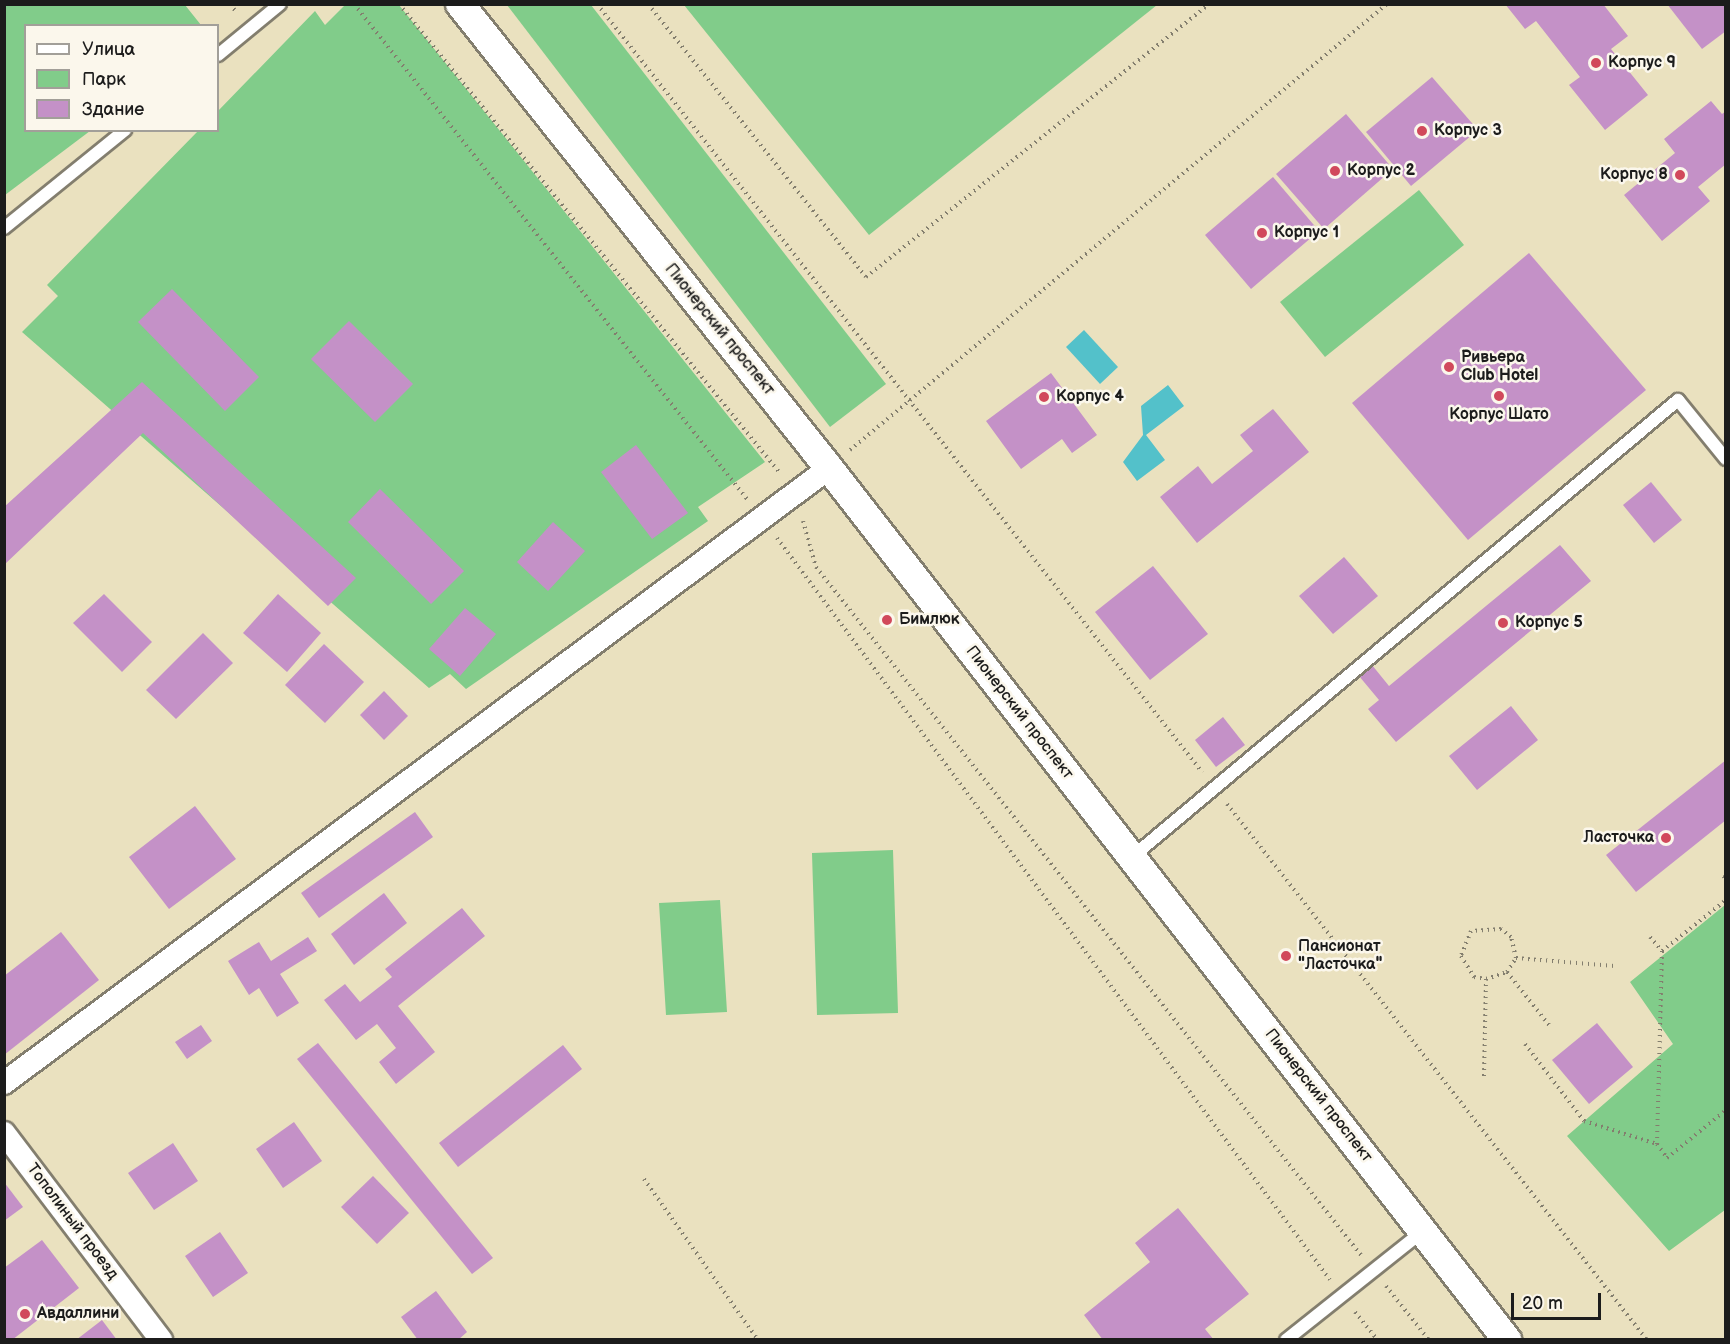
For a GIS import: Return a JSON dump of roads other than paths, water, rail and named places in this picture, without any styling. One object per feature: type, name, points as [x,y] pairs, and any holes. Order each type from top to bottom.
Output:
[{"type":"street","name":"Пионерский проспект","points":[[460,4],[829,468],[1507,1340]]},
{"type":"street","points":[[4,1083],[760,516],[829,468]]},
{"type":"street","name":"Тополиный проезд","points":[[4,1133],[161,1340]]},
{"type":"lane","points":[[219,54],[280,4]]},
{"type":"lane","points":[[4,228],[123,132]]},
{"type":"lane","points":[[1131,858],[1678,400],[1725,459]]},
{"type":"lane","points":[[1286,1340],[1340,1294],[1422,1232]]},
{"type":"water","points":[[1084,330],[1118,367],[1100,384],[1066,347]]},
{"type":"water","points":[[1168,385],[1184,406],[1146,435],[1165,460],[1137,481],[1123,462],[1143,435],[1141,406]]},
{"type":"place","name":"Корпус 9","points":[[1596,63]]},
{"type":"place","name":"Корпус 3","points":[[1422,131]]},
{"type":"place","name":"Корпус 2","points":[[1335,171]]},
{"type":"place","name":"Корпус 8","points":[[1680,175]]},
{"type":"place","name":"Корпус 1","points":[[1262,233]]},
{"type":"place","name":"Ривьера Club Hotel","points":[[1449,367]]},
{"type":"place","name":"Корпус Шато","points":[[1499,396]]},
{"type":"place","name":"Корпус 4","points":[[1044,397]]},
{"type":"place","name":"Бимлюк","points":[[887,620]]},
{"type":"place","name":"Корпус 5","points":[[1503,623]]},
{"type":"place","name":"Ласточка","points":[[1666,838]]},
{"type":"place","name":"Пансионат \"Ласточка\"","points":[[1286,956]]},
{"type":"place","name":"Авдаллини","points":[[25,1314]]}]
